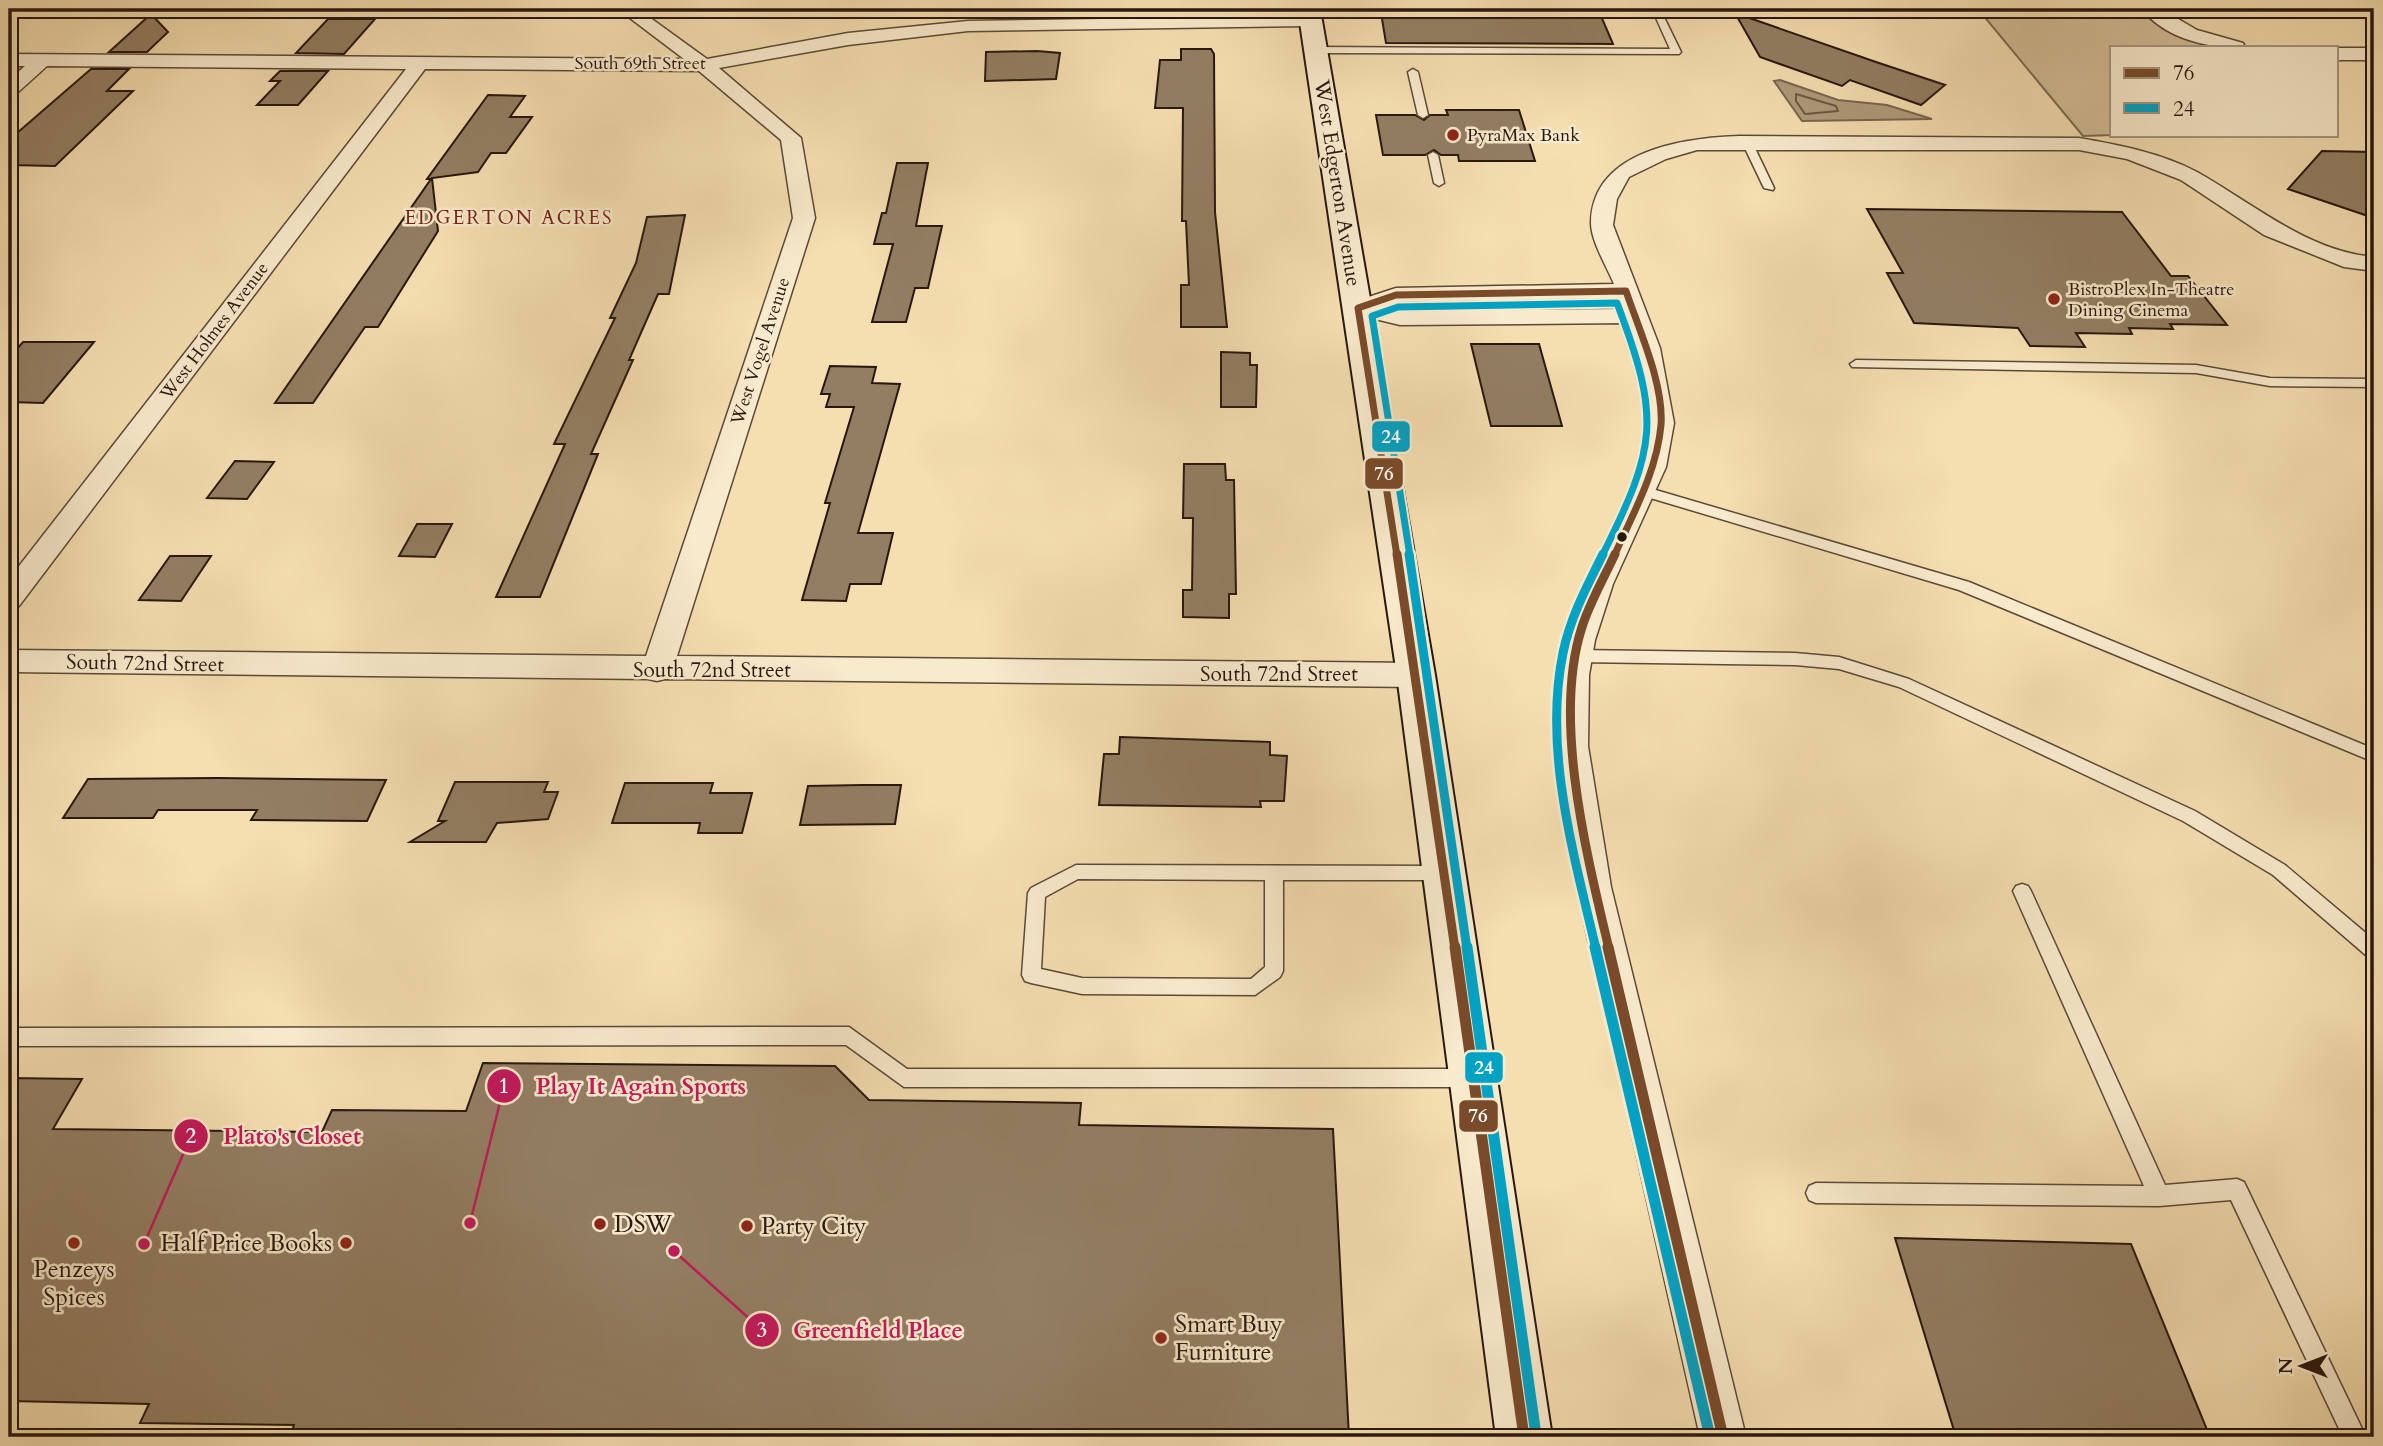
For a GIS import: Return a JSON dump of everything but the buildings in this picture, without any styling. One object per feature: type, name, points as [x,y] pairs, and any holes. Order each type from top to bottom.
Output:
[{"type":"street","points":[[626,9],[705,65]]},
{"type":"street","points":[[2151,9],[2175,26],[2199,37],[2232,46]]},
{"type":"street","name":"South 69th Street","points":[[9,60],[705,65],[848,39],[968,26],[1310,15]]},
{"type":"street","name":"West Edgerton Avenue","points":[[1310,15],[1416,675],[1524,1437]]},
{"type":"street","points":[[2338,54],[2374,54]]},
{"type":"street","points":[[9,90],[43,60]]},
{"type":"street","name":"West Holmes Avenue","points":[[9,600],[419,63]]},
{"type":"street","name":"West Vogel Avenue","points":[[657,670],[804,218],[791,138],[705,65]]},
{"type":"street","points":[[1723,1437],[1594,887],[1578,805],[1569,732],[1575,656],[1590,604],[1642,491],[1661,425],[1656,376],[1602,225],[1606,199],[1621,173],[1659,155],[1696,144],[2079,144],[2132,153],[2188,176],[2272,230],[2352,262],[2374,264]]},
{"type":"street","points":[[1358,308],[1396,295],[1626,291]]},
{"type":"street","points":[[1358,308],[1400,318],[1635,317]]},
{"type":"street","name":"South 72nd Street","points":[[9,661],[657,670],[1416,675]]},
{"type":"lane","points":[[1316,50],[1676,52],[1656,9]]},
{"type":"lane","points":[[1413,72],[1423,115]]},
{"type":"lane","points":[[1747,142],[1769,188]]},
{"type":"lane","points":[[1433,155],[1439,183]]},
{"type":"lane","points":[[1856,364],[2196,369],[2270,382],[2374,383]]},
{"type":"lane","points":[[1642,491],[1964,586],[2374,756]]},
{"type":"lane","points":[[1575,656],[1806,660],[1839,663],[1904,683],[2189,816],[2279,870],[2374,951]]},
{"type":"lane","points":[[1273,873],[1274,971],[1255,987],[1082,986],[1031,975],[1038,893],[1076,872],[1444,873]]},
{"type":"lane","points":[[2022,891],[2158,1196]]},
{"type":"lane","points":[[2350,930],[2374,931]]},
{"type":"lane","points":[[9,1037],[849,1036],[904,1077],[1473,1077]]},
{"type":"lane","points":[[1816,1193],[2158,1196],[2237,1189],[2355,1437]]},
{"type":"shaded area","points":[[1978,9],[2143,9],[2180,32],[2218,46],[2110,46],[2110,135],[2083,136]]},
{"type":"water","points":[[1780,80],[1838,100],[1887,105],[1932,119],[1802,121],[1774,81]]},
{"type":"transit line","name":"76","points":[[1524,1437],[1416,675],[1358,308],[1396,295],[1626,291],[1654,373],[1661,424],[1648,480],[1582,628],[1571,686],[1571,744],[1594,887],[1723,1437]]},
{"type":"transit line","name":"24","points":[[1536,1435],[1428,673],[1372,316],[1398,307],[1617,303],[1643,376],[1649,421],[1646,449],[1626,507],[1571,624],[1559,682],[1558,742],[1565,802],[1582,890],[1710,1437]]},
{"type":"place","name":"PyraMax Bank","points":[[1453,135]]},
{"type":"place","name":"BistroPlex In-Theatre Dining Cinema","points":[[2054,299]]},
{"type":"place","name":"Play It Again Sports","points":[[470,1223]]},
{"type":"place","name":"DSW","points":[[600,1224]]},
{"type":"place","name":"Party City","points":[[747,1226]]},
{"type":"place","name":"Penzeys Spices","points":[[74,1243]]},
{"type":"place","name":"Half Price Books","points":[[346,1243]]},
{"type":"place","name":"Plato's Closet","points":[[144,1244]]},
{"type":"place","name":"Greenfield Place","points":[[674,1251]]},
{"type":"place","name":"Smart Buy Furniture","points":[[1161,1338]]},
{"type":"district","name":"EDGERTON ACRES","points":[[509,217]]}]
